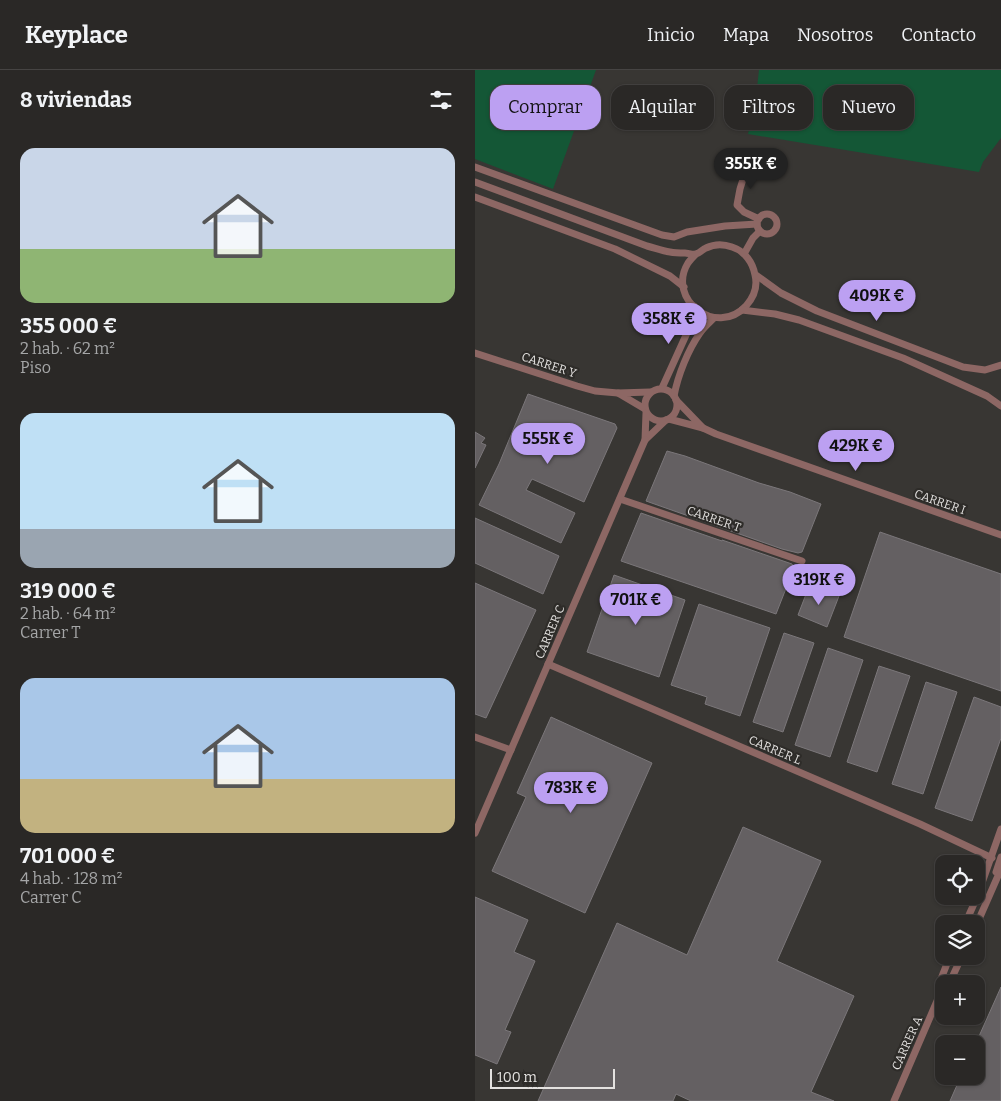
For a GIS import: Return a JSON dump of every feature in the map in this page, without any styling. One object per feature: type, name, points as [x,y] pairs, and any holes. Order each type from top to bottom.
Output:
[{"type":"street","points":[[749,160],[737,205],[759,225]]},
{"type":"street","points":[[475,167],[662,235],[674,236],[725,226],[759,225]]},
{"type":"street","points":[[475,182],[647,246],[669,252],[696,254]]},
{"type":"street","points":[[475,197],[615,249],[671,276],[684,286]]},
{"type":"street","points":[[744,254],[759,225]]},
{"type":"street","points":[[720,245],[733,247],[744,254],[751,262],[756,275],[756,288],[752,300],[740,312],[727,318],[714,318],[699,312],[688,299],[685,291],[683,279],[688,264],[696,254],[706,248],[720,245]]},
{"type":"street","points":[[756,275],[781,293],[817,311],[963,367],[985,370],[1001,365]]},
{"type":"street","points":[[662,388],[692,322],[694,306]]},
{"type":"street","points":[[742,310],[775,314],[799,320],[894,354],[987,396],[1001,406]]},
{"type":"street","points":[[675,398],[662,388],[650,392],[644,404],[645,411],[656,421],[667,420],[674,414],[676,409],[675,398],[681,372],[693,344],[714,318]]},
{"type":"street","name":"CARRER Y","points":[[475,353],[595,391],[618,393],[650,392]]},
{"type":"street","name":"CARRER Y","points":[[618,393],[645,411]]},
{"type":"street","name":"CARRER I","points":[[675,398],[703,428]]},
{"type":"street","name":"CARRER C","points":[[475,833],[645,440],[645,411]]},
{"type":"street","name":"CARRER I","points":[[667,420],[703,428],[1001,535]]},
{"type":"street","name":"CARRER C","points":[[645,440],[667,420]]},
{"type":"street","name":"CARRER T","points":[[620,499],[802,561]]},
{"type":"street","name":"CARRER L","points":[[548,664],[911,820],[991,858]]},
{"type":"street","points":[[475,737],[511,750]]},
{"type":"street","points":[[969,915],[1001,829]]},
{"type":"street","points":[[998,877],[995,873],[1001,857]]},
{"type":"street","points":[[981,915],[1001,869]]},
{"type":"street","name":"CARRER A","points":[[893,1101],[935,1008]]},
{"type":"green space","points":[[475,70],[596,70],[591,85],[490,85],[490,130],[574,130],[553,189],[475,159]]},
{"type":"green space","points":[[759,70],[1001,70],[1001,138],[983,162],[979,172],[748,134],[749,130],[813,130],[813,85],[757,85]]},
{"type":"building","points":[[528,394],[615,424],[617,428],[584,502],[532,479],[526,490],[575,513],[561,543],[479,505],[499,464]]},
{"type":"building","points":[[475,432],[485,438],[481,443],[486,445],[475,468]]},
{"type":"building","points":[[667,451],[821,504],[802,552],[798,553],[782,549],[646,501]]},
{"type":"building","points":[[641,513],[792,564],[794,568],[776,614],[621,561]]},
{"type":"building","points":[[475,518],[559,556],[543,594],[475,563]]},
{"type":"building","points":[[880,532],[1001,574],[1001,691],[844,637]]},
{"type":"building","points":[[614,575],[685,600],[659,677],[587,652]]},
{"type":"building","points":[[475,583],[536,610],[486,718],[475,714]]},
{"type":"building","points":[[819,588],[839,596],[827,627],[798,615],[808,589],[817,593]]},
{"type":"building","points":[[699,604],[770,628],[740,716],[705,704],[707,697],[671,685]]},
{"type":"building","points":[[784,633],[814,643],[783,732],[753,722]]},
{"type":"building","points":[[828,648],[863,660],[830,757],[795,745]]},
{"type":"building","points":[[879,666],[910,676],[877,772],[847,762]]},
{"type":"building","points":[[926,682],[957,692],[923,794],[892,784]]},
{"type":"building","points":[[974,697],[1001,707],[1001,738],[972,821],[935,808]]},
{"type":"building","points":[[551,717],[652,763],[585,913],[492,871],[526,797],[517,793]]},
{"type":"building","points":[[743,827],[821,861],[777,961],[854,996],[811,1092],[834,1101],[691,1101],[676,1094],[673,1101],[538,1101],[617,923],[687,955]]},
{"type":"building","points":[[475,897],[528,920],[514,952],[535,961],[505,1030],[511,1032],[497,1064],[475,1055]]},
{"type":"building","points":[[1001,987],[1001,1101],[950,1101],[957,1085],[985,1085],[985,1035],[980,1035]]}]
